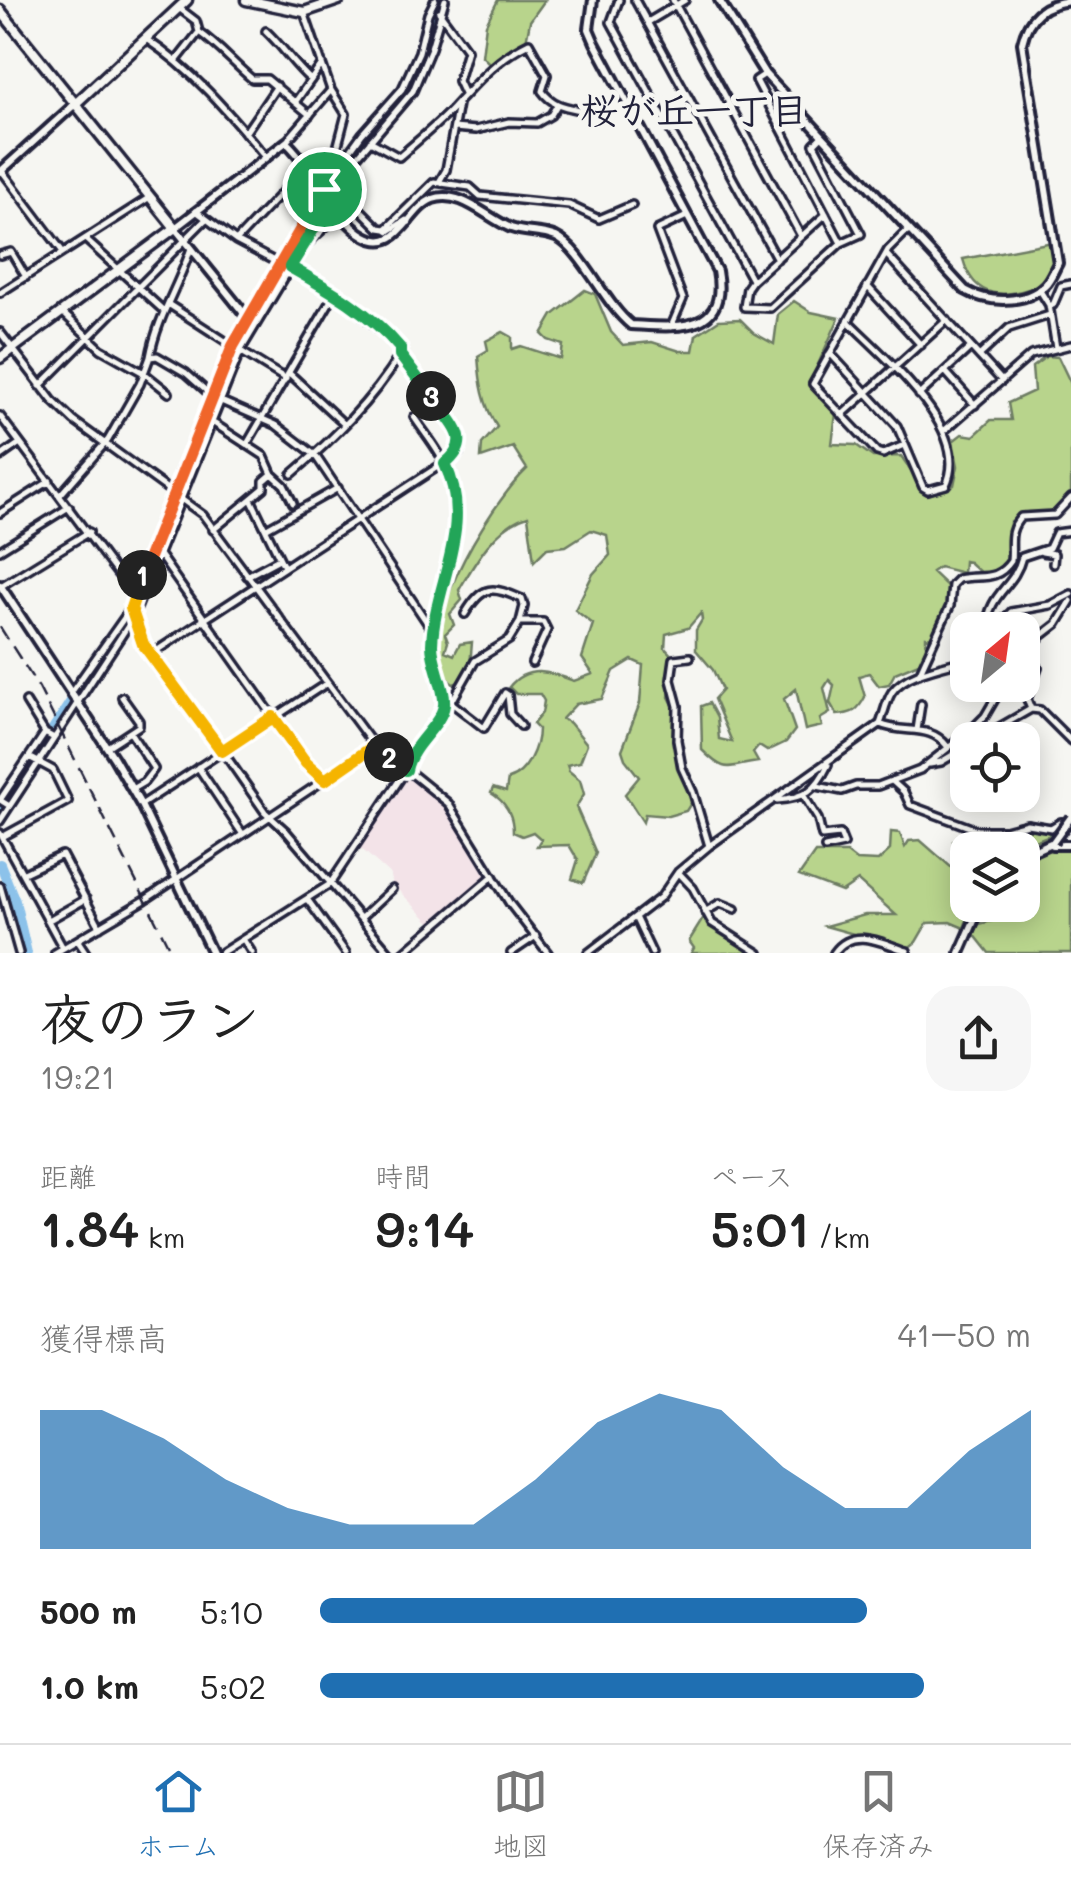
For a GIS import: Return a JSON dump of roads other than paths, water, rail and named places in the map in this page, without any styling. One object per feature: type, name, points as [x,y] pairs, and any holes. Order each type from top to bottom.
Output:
[{"type":"main road","points":[[74,105],[186,0]]},
{"type":"main road","points":[[246,0],[304,12],[337,0]]},
{"type":"main road","points":[[0,10],[175,228],[0,358]]},
{"type":"street","points":[[71,693],[131,608],[212,396],[247,317],[326,186],[362,134],[402,89],[420,52],[435,0]]},
{"type":"street","points":[[0,822],[133,618],[241,350],[370,141],[413,91],[432,48],[445,0]]},
{"type":"street","points":[[286,142],[326,186],[359,232],[374,240],[395,236],[432,199],[453,198],[508,227],[551,235],[570,249],[631,324],[691,327],[712,311],[720,286],[718,271],[595,43],[589,29],[593,0]]},
{"type":"street","points":[[619,0],[611,22],[752,281]]},
{"type":"street","points":[[635,0],[776,259]]},
{"type":"street","points":[[648,22],[674,3],[685,0]]},
{"type":"street","points":[[719,0],[765,74],[822,136],[965,290],[979,298],[998,301],[1047,283],[1059,254],[1022,43],[1031,18],[1042,8],[1071,2]]},
{"type":"street","points":[[674,3],[801,236]]},
{"type":"street","points":[[178,7],[196,21],[198,32],[252,80],[267,79],[310,115]]},
{"type":"street","points":[[304,12],[331,90],[346,114],[326,186]]},
{"type":"street","points":[[439,12],[468,50],[458,81],[464,94]]},
{"type":"street","points":[[266,31],[311,80]]},
{"type":"street","points":[[178,60],[198,32]]},
{"type":"street","points":[[146,39],[178,60],[214,95],[265,156]]},
{"type":"street","points":[[370,141],[399,157],[480,82],[490,66],[528,43],[546,75],[542,91],[557,105],[580,110]]},
{"type":"street","points":[[296,101],[322,64]]},
{"type":"street","points":[[765,74],[756,80],[841,243]]},
{"type":"street","points":[[245,133],[277,86]]},
{"type":"street","points":[[247,317],[175,228],[286,142],[331,90]]},
{"type":"street","points":[[439,182],[446,170],[459,106],[456,103]]},
{"type":"street","points":[[63,252],[2,174],[74,105]]},
{"type":"street","points":[[454,128],[476,130],[509,122],[537,124],[551,115],[557,105]]},
{"type":"street","points":[[822,136],[814,144],[861,234],[841,243],[770,308],[744,307],[752,281],[826,214]]},
{"type":"street","points":[[386,230],[428,185],[439,182],[470,188],[480,196],[570,205],[599,219],[632,206]]},
{"type":"street","points":[[236,241],[288,186]]},
{"type":"street","points":[[0,292],[150,198]]},
{"type":"street","points":[[306,240],[309,242],[350,204],[356,205],[379,228],[389,231],[406,220],[409,222]]},
{"type":"street","points":[[196,211],[236,241],[335,293],[400,348],[400,355],[376,394],[292,474]]},
{"type":"street","points":[[671,327],[683,299],[657,230],[689,216]]},
{"type":"street","points":[[40,386],[205,220]]},
{"type":"street","points":[[904,445],[882,454],[876,452],[813,384],[886,254],[909,229]]},
{"type":"street","points":[[85,239],[164,312]]},
{"type":"street","points":[[60,495],[105,443],[144,373],[154,334],[191,248]]},
{"type":"street","points":[[0,255],[11,252],[26,277]]},
{"type":"street","points":[[886,254],[1002,381]]},
{"type":"street","points":[[1049,305],[1053,305],[1061,286],[1071,284]]},
{"type":"street","points":[[867,286],[921,345]]},
{"type":"street","points":[[1039,289],[1049,305],[1056,348]]},
{"type":"street","points":[[247,444],[335,293]]},
{"type":"street","points":[[168,304],[287,376],[344,424]]},
{"type":"street","points":[[62,312],[101,349],[170,392]]},
{"type":"street","points":[[979,356],[1009,328],[1050,315]]},
{"type":"street","points":[[830,353],[897,426],[923,487],[928,490],[946,484],[946,430],[848,320]]},
{"type":"street","points":[[842,415],[947,320]]},
{"type":"street","points":[[0,332],[40,386],[74,421],[183,499],[214,530],[374,746],[448,803],[492,876],[548,953]]},
{"type":"street","points":[[946,430],[1031,355],[1071,346]]},
{"type":"street","points":[[918,396],[971,347]]},
{"type":"street","points":[[150,656],[459,453],[459,434],[400,355]]},
{"type":"street","points":[[150,356],[157,356],[186,374],[221,401],[264,418],[315,456],[434,633]]},
{"type":"street","points":[[945,371],[975,406]]},
{"type":"street","points":[[0,416],[119,576],[135,590]]},
{"type":"street","points":[[414,417],[445,464],[452,494],[456,533],[434,633],[434,660],[447,702],[484,728],[505,693],[510,714],[521,726]]},
{"type":"street","points":[[212,422],[264,456],[294,503]]},
{"type":"street","points":[[0,456],[20,443]]},
{"type":"street","points":[[214,530],[264,488],[264,481],[272,474]]},
{"type":"street","points":[[0,513],[50,481]]},
{"type":"street","points":[[267,528],[339,487]]},
{"type":"street","points":[[919,674],[950,606],[952,585],[958,579],[998,575],[1011,562],[1010,534],[1021,517],[1055,514],[1071,498]]},
{"type":"street","points":[[251,499],[284,567]]},
{"type":"street","points":[[0,550],[70,506]]},
{"type":"street","points":[[1041,552],[1049,548],[1056,533],[1071,531]]},
{"type":"street","points":[[90,532],[0,586],[132,789],[212,953]]},
{"type":"street","points":[[989,612],[999,591],[1018,575],[1022,557],[1032,551],[1054,554],[1053,564]]},
{"type":"street","points":[[160,556],[306,763],[325,780]]},
{"type":"street","points":[[248,576],[280,558]]},
{"type":"street","points":[[222,953],[330,884],[406,770],[415,746],[455,696],[474,661],[509,640],[524,606],[522,599],[497,588],[476,596],[466,614]]},
{"type":"street","points":[[1012,612],[1071,597]]},
{"type":"street","points":[[1040,638],[1056,624],[1071,597]]},
{"type":"street","points":[[131,608],[150,656],[270,815],[390,953]]},
{"type":"street","points":[[520,622],[544,622],[547,630],[532,663]]},
{"type":"street","points":[[690,657],[674,659],[672,680],[678,706],[678,740],[682,768],[694,792],[709,846]]},
{"type":"street","points":[[588,953],[660,897],[678,872],[709,846],[880,724],[893,690],[919,674],[950,665]]},
{"type":"street","points":[[141,806],[327,683]]},
{"type":"street","points":[[107,747],[139,726],[140,721],[122,697]]},
{"type":"street","points":[[26,702],[45,733],[54,738]]},
{"type":"street","points":[[927,765],[971,730],[994,702]]},
{"type":"street","points":[[1027,702],[1030,709]]},
{"type":"street","points":[[918,730],[921,704]]},
{"type":"street","points":[[1008,722],[1030,709],[1040,710],[1071,742]]},
{"type":"street","points":[[880,724],[932,732],[947,746]]},
{"type":"street","points":[[130,732],[154,769],[132,789]]},
{"type":"street","points":[[8,805],[0,800],[45,733]]},
{"type":"street","points":[[55,953],[176,879],[374,746]]},
{"type":"street","points":[[29,756],[53,770],[68,801],[2,834],[64,948]]},
{"type":"street","points":[[817,786],[842,791],[856,786],[878,786],[950,757]]},
{"type":"street","points":[[777,800],[804,796],[817,786],[830,762]]},
{"type":"street","points":[[198,767],[242,833]]},
{"type":"street","points":[[892,781],[910,805],[977,830],[1005,830],[1027,824],[1051,828],[1071,820]]},
{"type":"street","points":[[804,796],[818,819],[822,836],[840,834],[844,844],[825,848]]},
{"type":"street","points":[[1040,848],[1051,843],[1071,820]]},
{"type":"street","points":[[1051,843],[1071,846]]},
{"type":"street","points":[[24,873],[62,855],[100,927]]},
{"type":"street","points":[[678,872],[712,923],[759,953]]},
{"type":"street","points":[[403,953],[492,876]]},
{"type":"street","points":[[0,886],[18,953]]},
{"type":"street","points":[[362,917],[392,890]]},
{"type":"street","points":[[307,899],[346,953]]},
{"type":"street","points":[[48,920],[86,900]]},
{"type":"street","points":[[705,912],[720,903],[735,909]]},
{"type":"street","points":[[635,917],[652,953]]},
{"type":"street","points":[[960,953],[974,922]]},
{"type":"street","points":[[511,953],[536,936]]},
{"type":"street","points":[[834,953],[845,941],[856,937],[908,952]]},
{"type":"street","points":[[243,939],[252,953]]},
{"type":"street","points":[[78,941],[86,953]]},
{"type":"waterway","points":[[169,522],[241,343],[335,182],[408,91],[420,70],[441,0]]},
{"type":"waterway","points":[[0,810],[141,594]]},
{"type":"waterway","points":[[0,864],[15,901],[27,953]]},
{"type":"railway","points":[[0,627],[39,688],[172,953]]},
{"type":"district","name":"桜が丘一丁目","points":[[694,111]]}]
